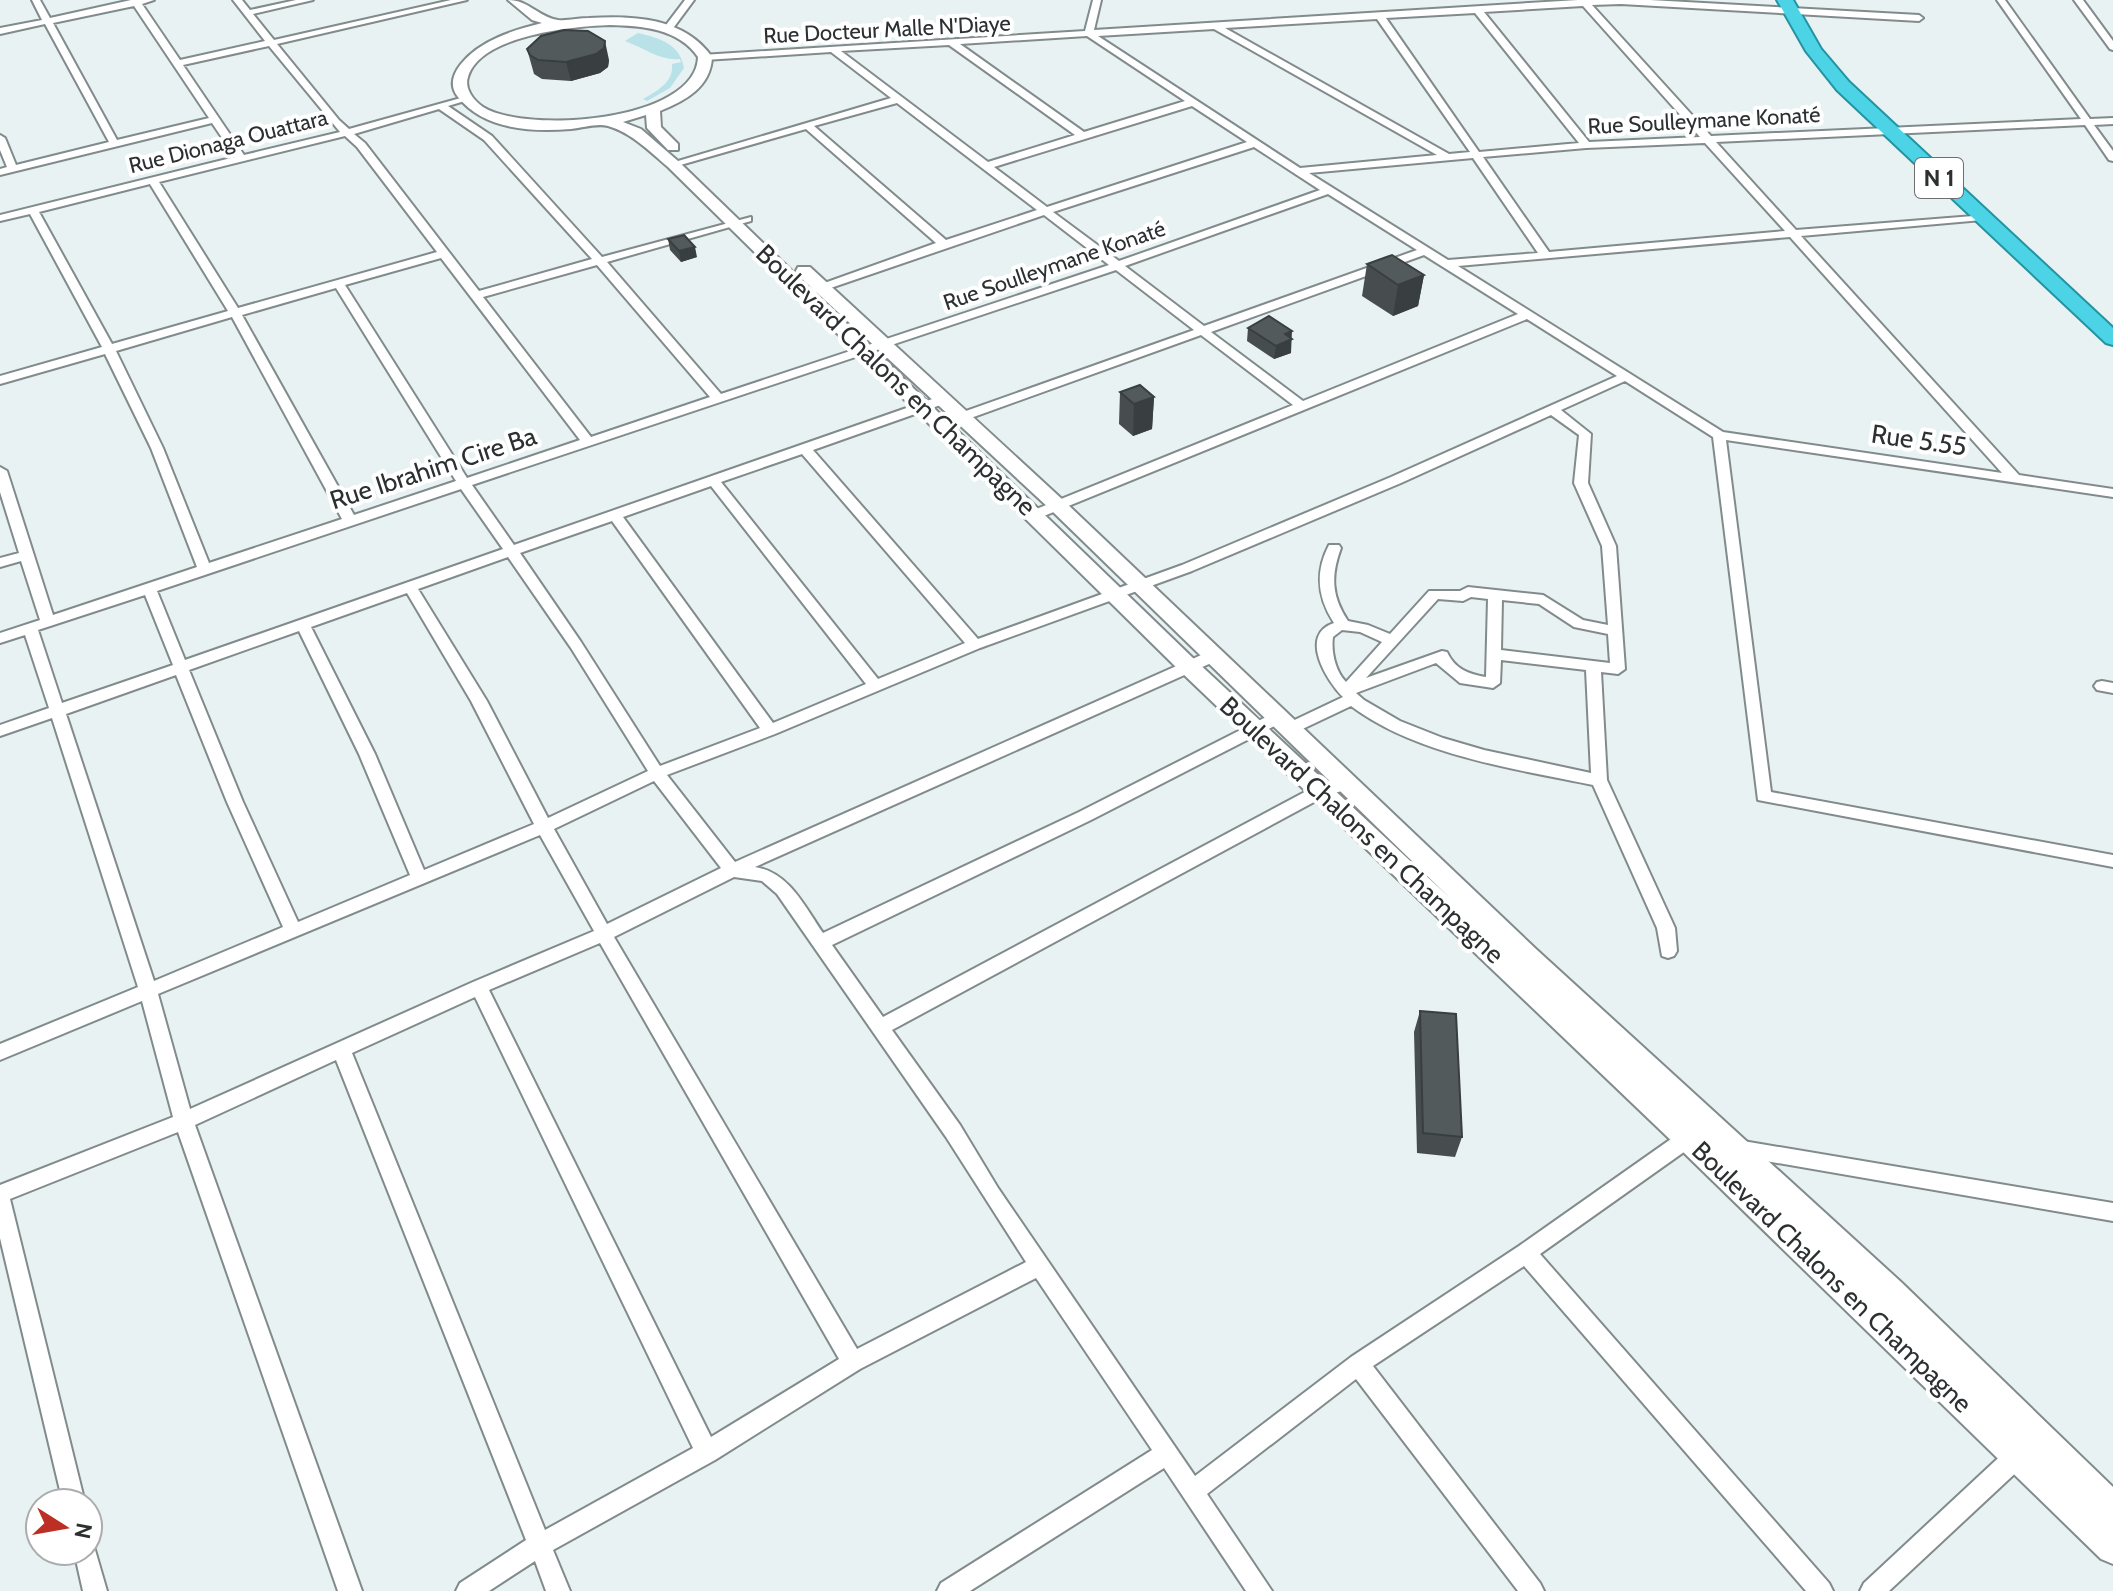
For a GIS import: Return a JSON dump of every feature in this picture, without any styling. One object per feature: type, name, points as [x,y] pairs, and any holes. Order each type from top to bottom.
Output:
[{"type":"highway","name":"N 1","points":[[1787,5],[1829,70],[2113,339]]},
{"type":"main road","points":[[515,0],[537,17],[559,25]]},
{"type":"main road","points":[[499,2],[525,33]]},
{"type":"main road","points":[[619,21],[668,29],[695,44],[705,57],[704,69],[696,84],[678,98],[653,110],[608,121],[565,126],[516,122],[485,113],[465,98],[460,83],[470,62],[490,47],[525,33],[559,25],[619,21]]},
{"type":"main road","name":"Boulevard Chalons en Champagne","points":[[653,110],[654,128],[680,162],[872,347],[939,425],[1187,665],[1255,728],[1335,787],[1737,1148],[2113,1510]]},
{"type":"main road","name":"Boulevard Chalons en Champagne","points":[[608,121],[636,132],[680,162]]},
{"type":"main road","name":"Boulevard Chalons en Champagne","points":[[872,347],[942,400],[1057,505],[1283,724],[1335,787],[1688,1138],[2113,1547]]},
{"type":"street","points":[[36,0],[115,145]]},
{"type":"street","points":[[0,31],[150,0]]},
{"type":"street","points":[[237,0],[269,43],[361,145],[479,295],[588,442]]},
{"type":"street","points":[[247,13],[309,0]]},
{"type":"street","points":[[177,64],[463,0]]},
{"type":"street","points":[[668,29],[690,0]]},
{"type":"street","points":[[1097,0],[1089,34],[1298,171],[1719,435],[1764,796],[2113,861]]},
{"type":"street","points":[[2001,0],[2113,158]]},
{"type":"street","points":[[2078,0],[2113,47]]},
{"type":"street","points":[[136,1],[240,157]]},
{"type":"street","points":[[1583,1],[1790,234],[2014,478]]},
{"type":"street","name":"Rue Docteur Malle N'Diaye","points":[[705,57],[1583,1],[1787,5],[1919,18]]},
{"type":"street","points":[[1478,10],[1586,145]]},
{"type":"street","points":[[1380,16],[1545,254]]},
{"type":"street","points":[[1215,26],[1445,156]]},
{"type":"street","points":[[952,43],[1083,136]]},
{"type":"street","points":[[835,51],[989,165],[1116,266],[1303,407]]},
{"type":"street","name":"Rue Dionaga Ouattara","points":[[0,218],[347,133],[465,98]]},
{"type":"street","points":[[680,162],[899,99]]},
{"type":"street","points":[[989,165],[1193,102]]},
{"type":"street","points":[[441,106],[488,138],[601,262],[718,398]]},
{"type":"street","points":[[0,172],[213,120]]},
{"type":"street","name":"Rue Soulleymane Konaté","points":[[1298,171],[1586,145],[2113,121]]},
{"type":"street","points":[[808,126],[944,244]]},
{"type":"street","points":[[0,138],[13,169]]},
{"type":"street","points":[[814,291],[944,244],[1255,143]]},
{"type":"street","points":[[153,180],[236,314],[350,521]]},
{"type":"street","name":"Rue Soulleymane Konaté","points":[[872,347],[1116,266],[1329,190]]},
{"type":"street","points":[[33,210],[109,349],[157,448],[205,570]]},
{"type":"street","points":[[1446,264],[1982,217]]},
{"type":"street","points":[[479,295],[740,220]]},
{"type":"street","points":[[939,425],[1425,251]]},
{"type":"street","points":[[0,380],[445,253]]},
{"type":"street","points":[[339,284],[464,483],[576,645],[657,773],[732,870],[766,875],[783,889],[953,1131],[1039,1266],[1260,1591]]},
{"type":"street","points":[[1034,515],[1527,315]]},
{"type":"street","name":"Rue Ibrahim Cire Ba","points":[[0,638],[872,347]]},
{"type":"street","points":[[0,1052],[544,827],[657,773],[975,645],[1139,586],[1396,480],[1625,377]]},
{"type":"street","points":[[0,731],[942,400]]},
{"type":"street","points":[[1493,654],[1618,669],[1609,546],[1581,483],[1585,434],[1553,410]]},
{"type":"street","name":"Rue 5.55","points":[[1719,435],[2113,493]]},
{"type":"street","points":[[804,448],[975,645]]},
{"type":"street","points":[[0,471],[4,498],[26,555],[56,712],[149,992],[184,1121],[350,1591]]},
{"type":"street","points":[[713,480],[875,686]]},
{"type":"street","points":[[614,514],[770,730]]},
{"type":"street","points":[[1334,548],[1325,570],[1325,594],[1343,625]]},
{"type":"street","points":[[0,563],[26,555]]},
{"type":"street","points":[[410,587],[479,701],[604,934],[853,1362]]},
{"type":"street","points":[[149,588],[235,802],[293,930]]},
{"type":"street","points":[[1350,695],[1434,594],[1495,593],[1543,600],[1579,624],[1616,631]]},
{"type":"street","points":[[821,942],[1085,816],[1255,728],[1283,724],[1442,656],[1444,664],[1465,679],[1493,683],[1495,593]]},
{"type":"street","points":[[303,625],[367,754],[419,877]]},
{"type":"street","points":[[1392,641],[1361,626],[1343,625],[1332,629],[1324,642],[1324,657],[1331,676],[1382,721],[1462,751],[1599,780]]},
{"type":"street","points":[[70,1487],[0,1195],[184,1121],[479,987],[604,934],[732,870],[1213,656]]},
{"type":"street","points":[[1593,666],[1599,780],[1666,928],[1668,951]]},
{"type":"street","points":[[879,1028],[1335,787]]},
{"type":"street","points":[[479,987],[707,1452]]},
{"type":"street","points":[[341,1049],[558,1591]]},
{"type":"street","points":[[1193,1491],[1358,1364],[1526,1253],[1688,1138],[2113,1212]]},
{"type":"street","points":[[1526,1253],[1821,1591]]},
{"type":"street","points":[[468,1591],[538,1546],[707,1452],[853,1362],[1039,1266]]},
{"type":"street","points":[[1358,1364],[1532,1591]]},
{"type":"street","points":[[949,1591],[1166,1454]]},
{"type":"street","points":[[1872,1591],[2017,1456],[2052,1454]]},
{"type":"street","points":[[89,1567],[95,1591]]},
{"type":"shaded area","points":[[638,33],[668,43],[678,53],[684,68],[670,88],[647,101],[643,99],[667,81],[672,64],[681,62],[680,59],[659,56],[625,41]]},
{"type":"building","points":[[564,30],[588,31],[605,41],[604,48],[596,54],[566,62],[538,60],[530,55],[527,49],[541,36]]},
{"type":"building","points":[[684,235],[695,247],[679,251],[668,239]]},
{"type":"building","points":[[1392,255],[1424,275],[1398,285],[1367,264]]},
{"type":"building","points":[[1269,316],[1292,331],[1285,334],[1292,339],[1276,346],[1248,328]]},
{"type":"building","points":[[1140,385],[1154,397],[1134,404],[1120,392]]},
{"type":"building","points":[[1420,1011],[1456,1014],[1462,1137],[1423,1133]]}]
